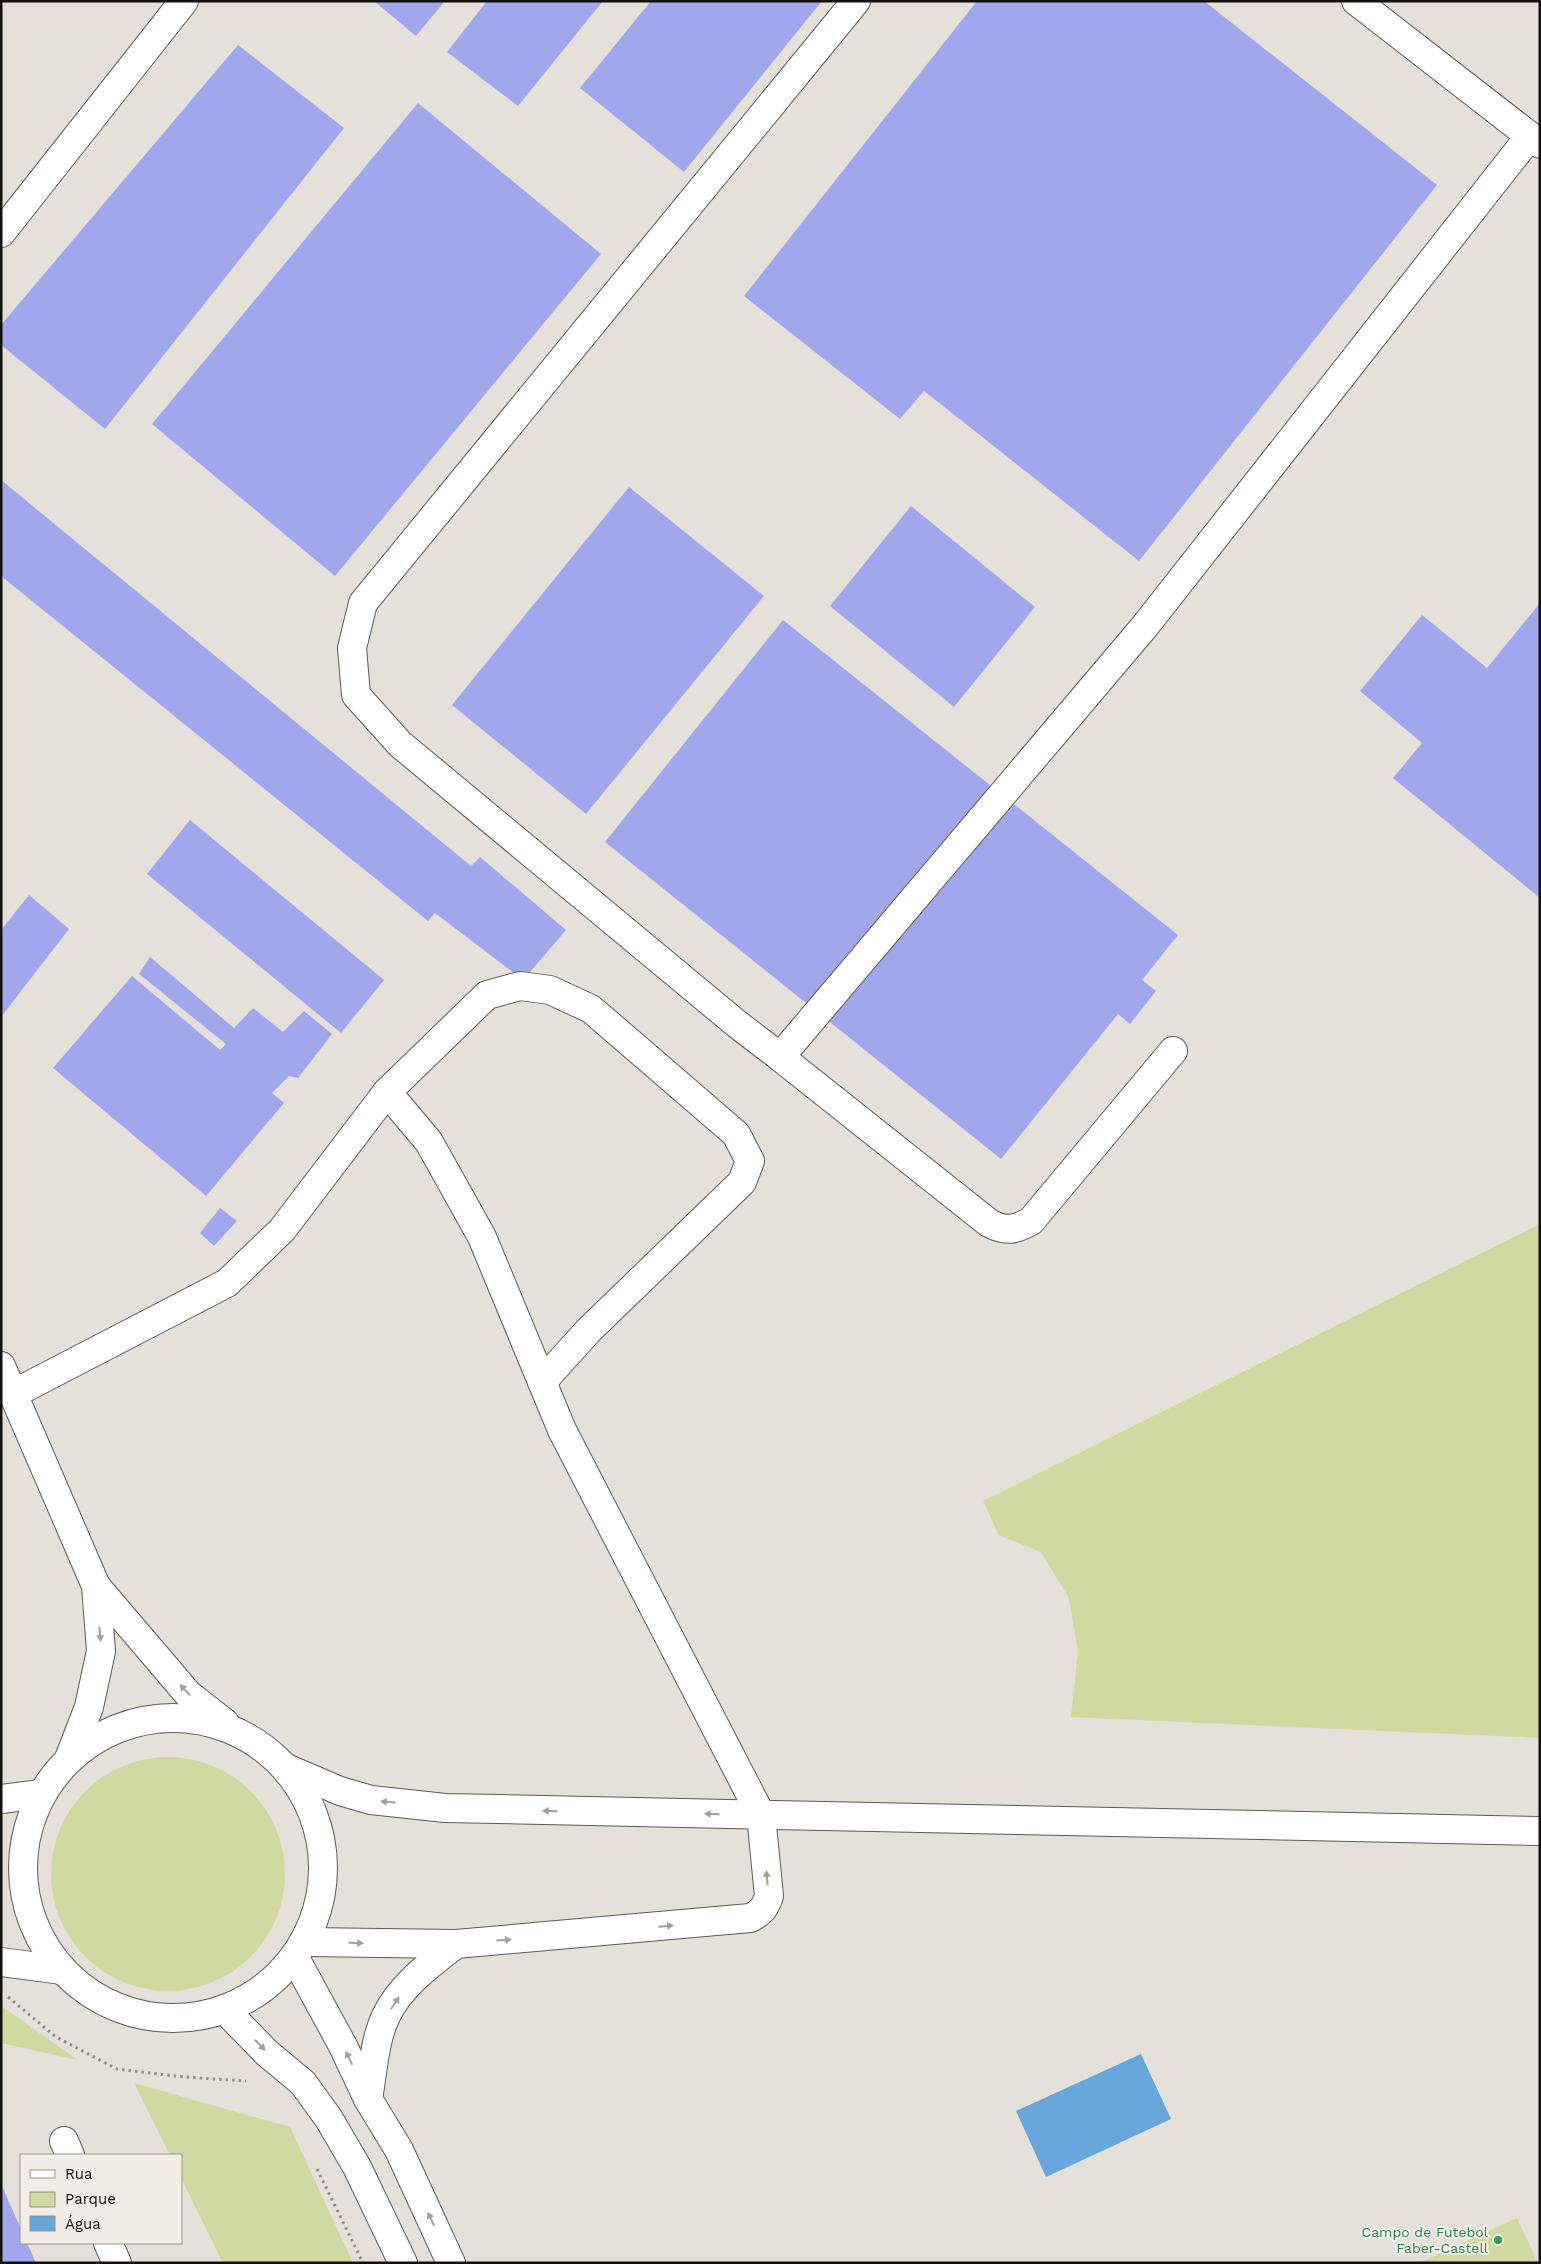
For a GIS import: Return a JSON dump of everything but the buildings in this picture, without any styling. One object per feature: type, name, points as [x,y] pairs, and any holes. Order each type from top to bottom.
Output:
[{"type":"street","points":[[1,233],[184,1]]},
{"type":"street","points":[[856,1],[363,603],[352,648],[356,695],[400,744],[737,1024],[989,1223],[1002,1230],[1016,1229],[1031,1221],[1173,1051]]},
{"type":"street","points":[[780,1057],[1145,626],[1535,140],[1356,1]]},
{"type":"street","points":[[13,1394],[227,1282],[282,1230],[387,1092],[487,994],[520,986],[550,990],[591,1009],[736,1134],[750,1161],[742,1182],[588,1331],[542,1382]]},
{"type":"street","points":[[301,1950],[456,1944],[750,1918],[759,1914],[769,1896],[761,1815],[562,1430],[482,1237],[429,1142],[387,1092]]},
{"type":"street","points":[[1,1366],[96,1586],[188,1694],[236,1732],[262,1747],[284,1767],[309,1803],[322,1846],[322,1890],[301,1950],[264,1989],[225,2010],[182,2019],[138,2015],[96,1998],[62,1970],[36,1931],[23,1885],[25,1838],[41,1794],[70,1756],[89,1707],[102,1651],[96,1586]]},
{"type":"street","points":[[70,1756],[107,1732],[150,1720],[194,1720],[236,1732]]},
{"type":"street","points":[[284,1767],[340,1791],[371,1800],[445,1808],[1540,1832]]},
{"type":"street","points":[[1,1800],[41,1794]]},
{"type":"street","points":[[368,2099],[377,2044],[386,2015],[402,1992],[424,1969],[456,1944]]},
{"type":"street","points":[[301,1950],[368,2099],[399,2150],[451,2263]]},
{"type":"street","points":[[1,1962],[62,1970]]},
{"type":"street","points":[[225,2010],[303,2083],[329,2119],[357,2166],[403,2263]]},
{"type":"street","points":[[108,2244],[117,2263]]},
{"type":"path","points":[[1,1992],[56,2037],[117,2069],[184,2077],[254,2082]]},
{"type":"path","points":[[315,2166],[363,2263]]},
{"type":"green space","points":[[1540,1224],[1540,1738],[1071,1717],[1078,1652],[1069,1598],[1041,1552],[999,1535],[983,1501]]},
{"type":"green space","points":[[156,1757],[180,1757],[213,1766],[233,1776],[251,1791],[266,1809],[276,1829],[283,1851],[285,1874],[283,1897],[276,1919],[266,1939],[251,1957],[233,1972],[202,1986],[180,1991],[156,1991],[134,1986],[103,1972],[77,1948],[70,1939],[56,1908],[51,1886],[51,1862],[56,1840],[70,1809],[94,1783],[103,1776],[134,1762]]},
{"type":"green space","points":[[1,2006],[78,2060],[1,2043]]},
{"type":"green space","points":[[134,2083],[290,2127],[353,2263],[223,2263],[182,2180],[182,2154],[170,2154]]},
{"type":"green space","name":"Campo de Futebol Faber-Castell","points":[[1517,2218],[1538,2263],[1419,2263]]},
{"type":"water","points":[[1141,2054],[1171,2119],[1046,2177],[1016,2111]]},
{"type":"place","name":"Campo de Futebol Faber-Castell","points":[[1498,2240]]}]
